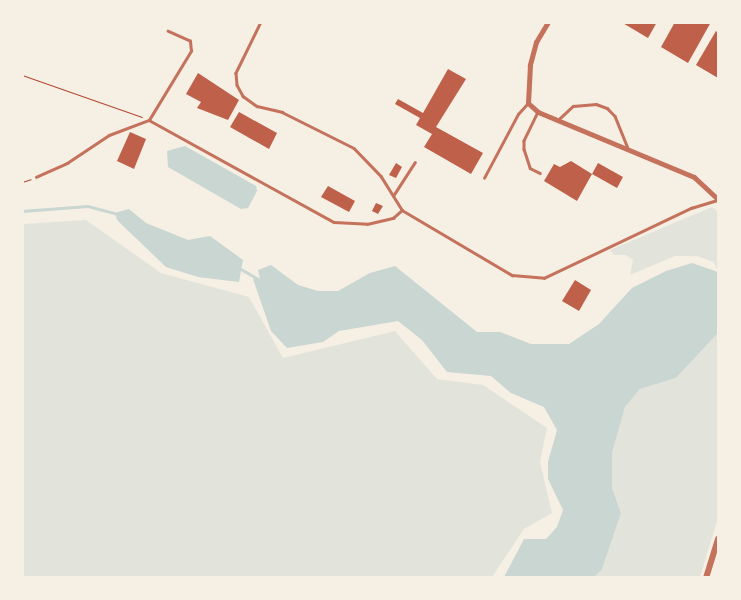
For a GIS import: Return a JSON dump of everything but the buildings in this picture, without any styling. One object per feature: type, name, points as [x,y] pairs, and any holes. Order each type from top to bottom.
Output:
[{"type":"street","points":[[548,22],[536,42],[530,65],[528,103],[538,112],[558,121],[694,177],[718,199]]},
{"type":"street","points":[[706,578],[718,539]]},
{"type":"lane","points":[[261,22],[236,73],[237,85],[243,96],[257,106],[282,112],[354,148],[369,161],[402,210],[500,270],[522,278],[544,278],[691,208],[718,199]]},
{"type":"lane","points":[[36,177],[68,163],[109,135],[149,120],[191,51],[190,41],[168,31]]},
{"type":"lane","points":[[484,178],[518,114],[528,103]]},
{"type":"lane","points":[[558,121],[573,106],[596,104],[607,108],[615,116],[628,149]]},
{"type":"lane","points":[[538,112],[524,141],[524,149],[530,168],[540,174]]},
{"type":"lane","points":[[149,120],[334,222],[367,224],[393,218],[402,210]]},
{"type":"lane","points":[[393,196],[415,162]]},
{"type":"path","points":[[22,75],[149,120]]},
{"type":"path","points":[[22,182],[36,177]]},
{"type":"shaded area","points":[[185,146],[256,186],[257,191],[248,208],[241,209],[168,167],[167,151]]},
{"type":"shaded area","points":[[712,207],[718,212],[718,272],[714,262],[697,256],[675,256],[630,275],[633,260],[626,255],[614,255],[610,250]]},
{"type":"shaded area","points":[[129,209],[146,223],[188,240],[210,236],[243,260],[239,282],[198,277],[166,267],[117,220],[115,213]]},
{"type":"shaded area","points":[[86,220],[161,273],[249,297],[283,358],[395,331],[437,379],[483,385],[547,428],[540,462],[552,513],[524,529],[492,577],[23,577],[23,224]]},
{"type":"shaded area","points":[[692,263],[718,272],[718,333],[676,378],[640,389],[625,407],[612,453],[612,488],[621,513],[602,569],[593,578],[504,577],[524,539],[546,539],[557,527],[563,510],[548,479],[548,462],[557,430],[544,407],[511,393],[491,376],[447,372],[422,340],[398,321],[339,331],[323,342],[287,348],[271,331],[253,279],[260,279],[258,270],[271,265],[298,285],[318,291],[338,291],[370,273],[395,266],[477,332],[500,332],[531,344],[569,344],[599,324],[632,288],[666,271]]},
{"type":"shaded area","points":[[718,333],[718,518],[700,577],[593,578],[602,568],[621,513],[612,488],[612,453],[625,407],[640,389],[676,378]]},
{"type":"waterway","points":[[22,211],[88,206],[117,214]]},
{"type":"waterway","points":[[241,269],[262,281]]}]
